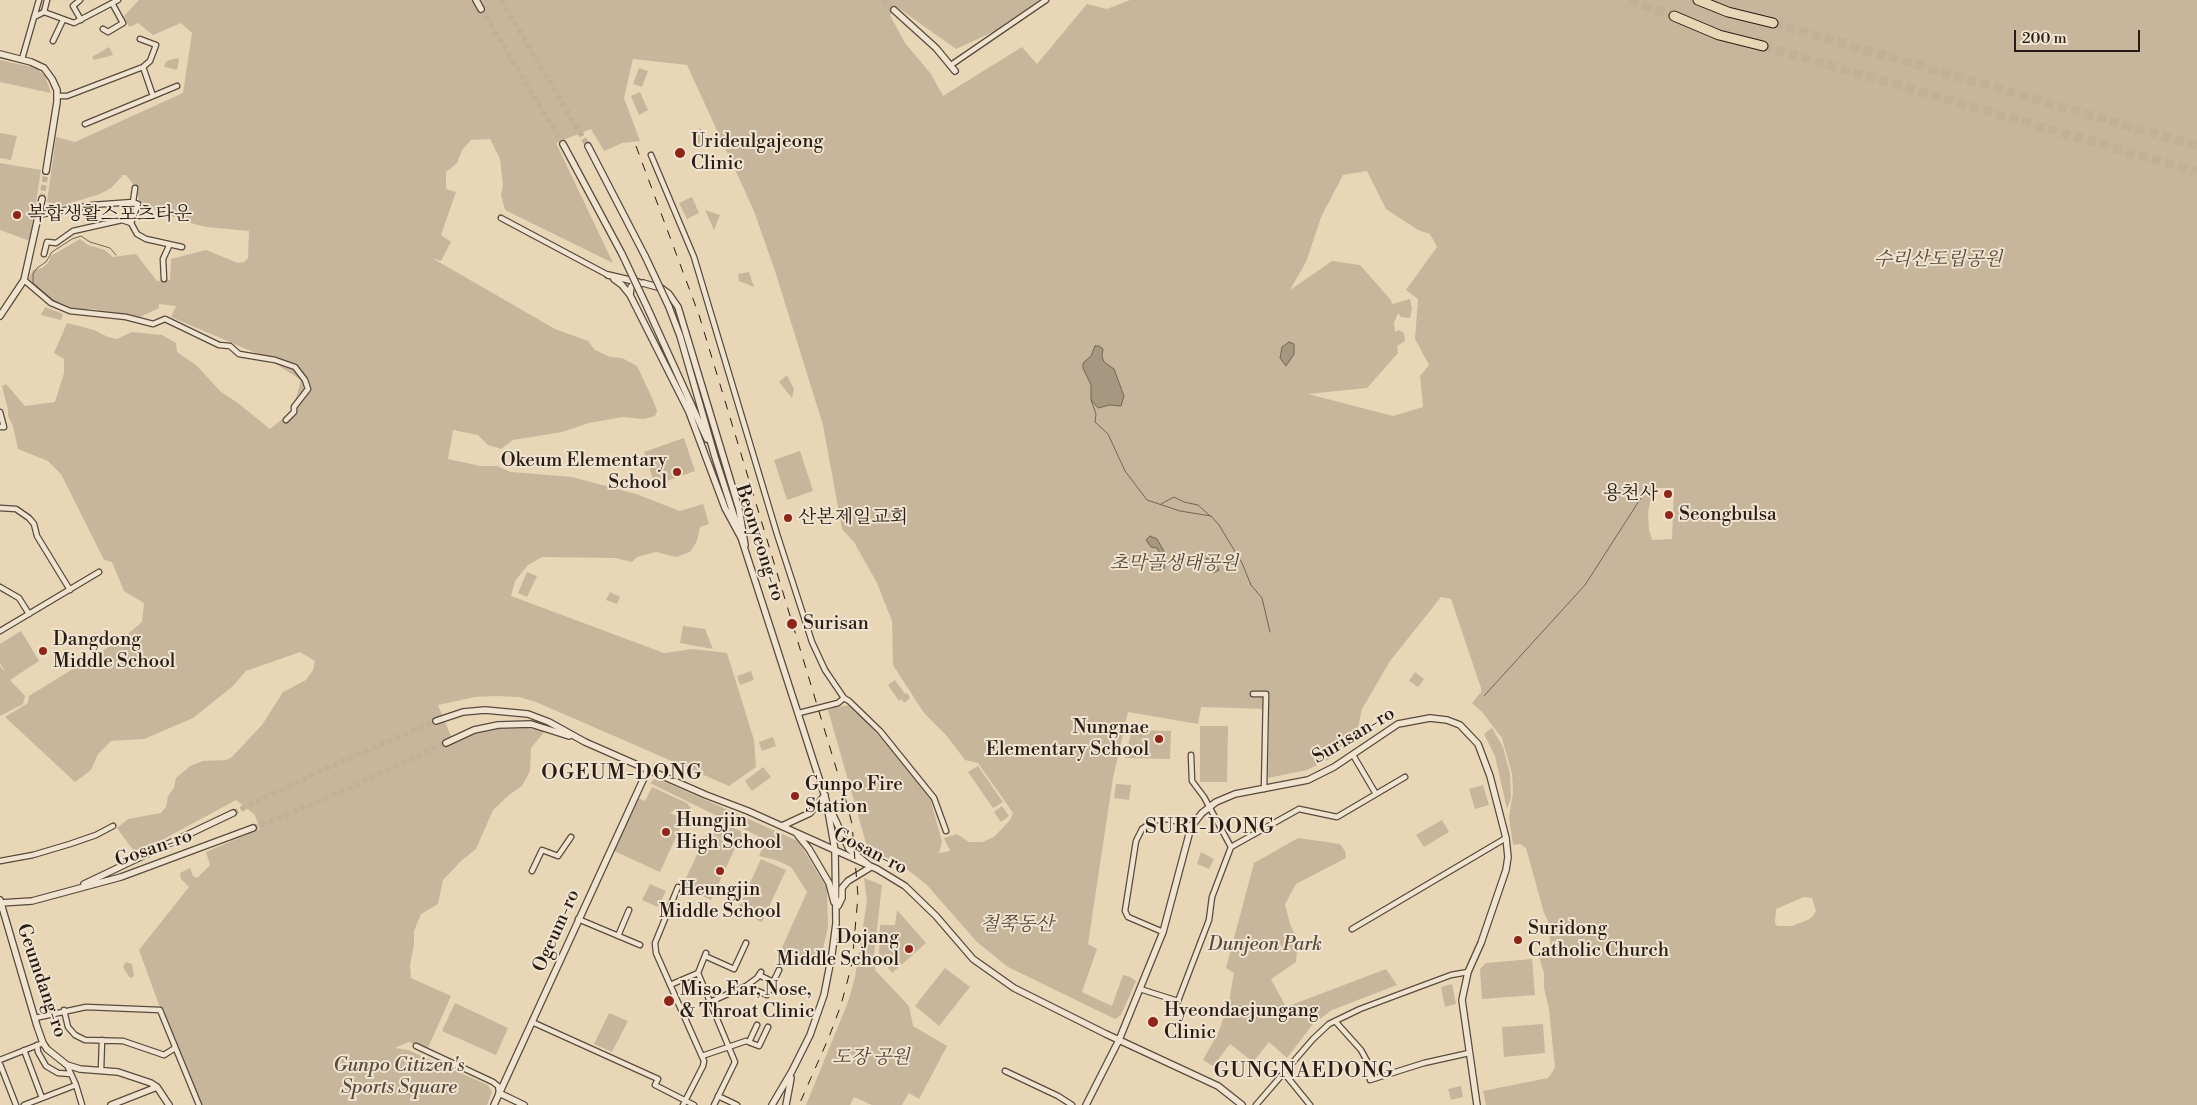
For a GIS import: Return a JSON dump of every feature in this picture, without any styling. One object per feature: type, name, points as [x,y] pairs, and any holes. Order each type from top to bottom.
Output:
[{"type":"highway","points":[[1698,0],[1728,12],[1773,23]]},
{"type":"highway","points":[[1674,16],[1719,35],[1763,46]]},
{"type":"street","points":[[22,59],[38,0]]},
{"type":"street","points":[[34,17],[44,12],[47,0]]},
{"type":"street","points":[[80,0],[73,6],[81,20]]},
{"type":"street","points":[[44,12],[74,23],[118,0]]},
{"type":"street","points":[[476,0],[481,9]]},
{"type":"street","points":[[951,65],[1046,0]]},
{"type":"street","points":[[103,29],[108,32],[123,23],[112,3]]},
{"type":"street","points":[[894,10],[936,48],[955,72]]},
{"type":"street","points":[[53,42],[63,20]]},
{"type":"street","points":[[56,96],[66,96],[143,67],[150,61],[156,45],[140,39]]},
{"type":"street","points":[[0,54],[22,59],[44,68],[57,90],[46,170]]},
{"type":"street","points":[[143,67],[153,96]]},
{"type":"street","points":[[111,79],[114,86]]},
{"type":"street","points":[[85,124],[177,86]]},
{"type":"street","name":"Beonyeong-ro","points":[[563,144],[622,254],[715,457]]},
{"type":"street","name":"Beonyeong-ro","points":[[588,146],[645,256],[669,307],[680,336],[715,457],[828,805],[835,850],[836,909],[832,954],[824,995],[810,1035],[772,1105]]},
{"type":"street","points":[[651,155],[694,258],[777,534],[812,642],[825,670],[844,698],[849,700],[880,731],[934,798],[946,831]]},
{"type":"street","points":[[135,188],[135,203],[131,223],[137,234],[146,240],[168,246],[182,247]]},
{"type":"street","points":[[0,316],[24,280],[42,199]]},
{"type":"street","points":[[38,215],[92,205],[135,203]]},
{"type":"street","points":[[501,218],[608,275],[622,285],[630,296],[688,412],[725,508],[745,545]]},
{"type":"street","points":[[44,254],[47,242],[56,243],[73,231],[122,220],[131,223]]},
{"type":"street","points":[[164,279],[163,259],[168,246]]},
{"type":"street","points":[[608,275],[661,288],[669,294],[678,307],[739,509],[745,545]]},
{"type":"street","points":[[24,280],[51,303],[70,311],[117,315],[153,324],[165,319],[219,345],[230,346],[239,354],[275,360],[295,367],[305,380],[308,389],[294,407],[294,412],[286,420]]},
{"type":"street","points":[[630,296],[631,286],[643,283]]},
{"type":"street","points":[[0,412],[4,427],[0,427]]},
{"type":"street","points":[[0,508],[16,509],[29,518],[34,524],[37,536],[70,590]]},
{"type":"street","points":[[0,631],[99,572]]},
{"type":"street","points":[[0,587],[19,598],[29,614]]},
{"type":"street","points":[[1254,694],[1266,694],[1264,789]]},
{"type":"street","points":[[799,713],[838,703],[844,698]]},
{"type":"street","name":"Gosan-ro","points":[[436,721],[463,712],[485,710],[528,714],[585,742],[782,826],[871,867],[906,886],[936,916],[973,959],[1014,988],[1218,1086],[1242,1105]]},
{"type":"street","name":"Surisan-ro","points":[[1086,1105],[1119,1040],[1163,932],[1192,826],[1209,807],[1235,794],[1308,780],[1352,755],[1403,722],[1430,718],[1448,720],[1460,725],[1474,739],[1485,758],[1506,838],[1506,870],[1481,943],[1468,972],[1462,1000],[1477,1105]]},
{"type":"street","name":"Gosan-ro","points":[[446,743],[474,730],[498,724],[531,724],[585,742]]},
{"type":"street","points":[[1191,755],[1192,781],[1231,847]]},
{"type":"street","points":[[1352,755],[1376,794]]},
{"type":"street","name":"Ogeum-ro","points":[[494,1105],[648,769]]},
{"type":"street","points":[[1140,989],[1178,1001],[1209,920],[1212,897],[1231,847],[1299,810],[1337,817],[1405,777]]},
{"type":"street","points":[[782,826],[810,814],[825,795]]},
{"type":"street","points":[[828,805],[849,849],[871,867],[848,880],[842,888],[842,898],[836,909]]},
{"type":"street","name":"Gosan-ro","points":[[63,892],[92,881],[167,843],[233,813]]},
{"type":"street","points":[[1163,932],[1128,917],[1125,911],[1136,841],[1142,829],[1155,820],[1168,819],[1192,826]]},
{"type":"street","points":[[0,861],[33,856],[70,844],[113,826]]},
{"type":"street","name":"Gosan-ro","points":[[0,902],[32,901],[120,877],[253,828]]},
{"type":"street","points":[[796,833],[809,849],[829,883],[836,909]]},
{"type":"street","points":[[532,871],[542,850],[558,856],[571,837]]},
{"type":"street","points":[[1352,929],[1506,838]]},
{"type":"street","points":[[678,887],[655,943],[656,953],[702,1056],[703,1066],[684,1103]]},
{"type":"street","name":"Geumdang-ro","points":[[0,902],[35,1018],[40,1044],[67,1066]]},
{"type":"street","points":[[618,936],[629,910]]},
{"type":"street","points":[[578,919],[640,945]]},
{"type":"street","points":[[670,984],[698,973],[706,955],[734,969],[746,942]]},
{"type":"street","points":[[746,986],[767,995],[779,970]]},
{"type":"street","points":[[1256,1105],[1313,1039],[1324,1028],[1335,1021],[1425,984],[1455,974],[1468,972]]},
{"type":"street","points":[[698,973],[735,1062],[714,1105]]},
{"type":"street","points":[[710,1002],[746,986],[760,974],[773,982]]},
{"type":"street","points":[[35,1018],[64,1010],[86,1007],[160,1010],[200,1105]]},
{"type":"street","points":[[64,1010],[68,1027],[75,1036],[85,1040],[123,1041],[164,1055],[175,1048]]},
{"type":"street","points":[[1335,1021],[1361,1050],[1366,1061],[1370,1080],[1433,1060],[1469,1053]]},
{"type":"street","points":[[532,1022],[658,1079],[655,1085],[684,1103],[694,1105]]},
{"type":"street","points":[[749,1042],[757,1025]]},
{"type":"street","points":[[702,1056],[746,1040],[759,1046],[768,1028]]},
{"type":"street","points":[[101,1070],[102,1040]]},
{"type":"street","points":[[0,1060],[40,1044]]},
{"type":"street","points":[[40,1044],[38,1052],[46,1066],[58,1073],[71,1074]]},
{"type":"street","points":[[416,1046],[493,1082],[498,1086],[499,1094],[524,1105]]},
{"type":"street","points":[[24,1050],[42,1098]]},
{"type":"street","points":[[0,1064],[16,1105]]},
{"type":"street","points":[[67,1066],[128,1074],[157,1088],[169,1105]]},
{"type":"street","points":[[67,1066],[76,1085],[82,1105]]},
{"type":"street","name":"Beonyeong-ro","points":[[786,1105],[792,1071]]},
{"type":"street","points":[[1004,1071],[1058,1096],[1072,1105]]},
{"type":"street","points":[[1284,1073],[1310,1105]]},
{"type":"street","points":[[24,1105],[76,1085]]},
{"type":"street","points":[[111,1105],[125,1103],[157,1088]]},
{"type":"street","points":[[718,1096],[737,1105]]},
{"type":"green space","points":[[139,0],[1042,0],[1036,8],[1008,25],[956,49],[897,7],[890,15],[905,43],[931,74],[943,96],[1022,47],[1037,64],[1087,4],[1107,9],[1130,0],[2197,0],[2197,1105],[1486,1105],[1483,1091],[1548,1078],[1555,1068],[1549,1009],[1544,988],[1544,973],[1539,957],[1551,951],[1548,921],[1544,913],[1526,848],[1520,844],[1513,845],[1509,817],[1513,792],[1512,774],[1502,738],[1482,712],[1472,703],[1481,692],[1481,688],[1451,599],[1441,597],[1390,661],[1362,709],[1355,742],[1331,758],[1307,770],[1268,778],[1269,709],[1201,707],[1198,724],[1128,712],[1113,778],[1088,944],[1097,949],[1082,992],[1112,1006],[1123,975],[1130,977],[1136,981],[1121,1015],[1115,1019],[1008,967],[977,942],[926,884],[904,867],[868,850],[828,710],[836,707],[851,705],[888,746],[930,798],[942,842],[939,853],[950,851],[944,838],[957,834],[969,842],[982,842],[994,837],[1010,820],[1013,813],[978,763],[965,760],[946,735],[924,713],[893,665],[892,621],[877,583],[854,542],[842,529],[823,425],[775,271],[754,211],[687,65],[633,59],[624,98],[640,141],[622,143],[604,151],[591,129],[556,143],[613,263],[505,210],[501,195],[503,185],[500,159],[490,139],[471,140],[462,150],[457,163],[446,172],[446,189],[456,192],[441,235],[451,242],[441,261],[432,258],[555,329],[588,341],[595,350],[610,357],[622,358],[637,366],[657,411],[655,416],[644,419],[623,417],[589,423],[562,432],[513,440],[501,449],[488,445],[478,435],[453,430],[448,459],[480,466],[497,466],[511,472],[572,477],[636,494],[680,511],[703,504],[709,524],[700,527],[697,541],[690,552],[676,557],[656,552],[637,557],[632,562],[615,558],[542,557],[528,565],[515,581],[511,596],[664,653],[693,649],[727,653],[754,740],[756,767],[729,786],[536,702],[519,697],[475,697],[438,705],[453,741],[465,735],[494,726],[507,725],[545,731],[531,748],[530,771],[522,786],[493,810],[476,849],[461,861],[443,880],[438,904],[421,914],[414,931],[414,945],[410,965],[411,978],[451,996],[427,1050],[409,1042],[395,1048],[408,1050],[488,1085],[492,1092],[487,1105],[202,1105],[164,1012],[159,1005],[139,950],[189,887],[181,879],[180,873],[190,868],[193,876],[197,878],[210,865],[206,852],[260,829],[255,815],[236,800],[160,841],[134,851],[117,828],[128,819],[161,813],[166,807],[168,796],[174,788],[176,778],[190,766],[203,761],[226,760],[232,757],[262,725],[283,692],[306,680],[313,670],[315,661],[300,652],[246,671],[233,686],[193,718],[144,739],[111,741],[98,754],[91,770],[75,782],[5,717],[28,703],[29,696],[123,638],[142,622],[144,603],[124,591],[112,562],[104,560],[61,474],[48,461],[18,449],[13,426],[8,416],[2,386],[6,384],[25,406],[55,402],[64,373],[64,359],[54,353],[67,323],[94,330],[117,339],[132,332],[162,335],[176,343],[177,352],[197,366],[221,392],[270,429],[293,410],[301,380],[265,357],[171,317],[176,306],[159,304],[159,308],[138,318],[94,309],[75,309],[48,299],[31,284],[29,278],[33,270],[42,268],[48,263],[51,256],[80,239],[88,245],[105,250],[113,257],[136,254],[157,281],[170,280],[171,259],[206,250],[238,263],[244,262],[248,258],[249,231],[206,227],[187,222],[140,204],[136,188],[126,175],[123,175],[111,188],[100,194],[54,208],[47,202],[56,137],[75,142],[183,93],[192,33],[181,23],[153,35],[138,23],[130,27],[124,16]],"holes":[[[1367,171],[1386,209],[1418,230],[1430,234],[1437,247],[1406,290],[1418,299],[1415,339],[1429,365],[1420,376],[1423,407],[1393,416],[1308,394],[1367,388],[1398,353],[1397,346],[1405,341],[1404,333],[1399,330],[1395,332],[1394,323],[1398,313],[1401,317],[1410,318],[1412,309],[1410,299],[1392,304],[1391,300],[1360,265],[1332,261],[1290,290],[1306,262],[1321,217],[1343,175]],[[1656,488],[1674,488],[1672,539],[1652,540],[1649,530],[1648,512],[1651,498]],[[1804,897],[1812,898],[1816,911],[1808,920],[1792,926],[1777,926],[1775,922],[1776,909]]]},
{"type":"green space","points":[[109,47],[113,55],[94,60],[92,57]]},
{"type":"green space","points":[[179,59],[177,70],[165,67],[164,65],[167,61]]},
{"type":"green space","points":[[0,60],[36,68],[45,76],[51,93],[0,82]]},
{"type":"green space","points":[[639,68],[648,71],[642,87],[633,84]]},
{"type":"green space","points":[[640,92],[648,110],[639,115],[631,96]]},
{"type":"green space","points":[[700,127],[705,140],[693,146]]},
{"type":"green space","points":[[0,133],[17,136],[11,160],[0,158]]},
{"type":"green space","name":"복합생활스포츠타운","points":[[0,163],[41,170],[30,241],[0,230]]},
{"type":"green space","points":[[692,197],[699,213],[687,219],[679,203]]},
{"type":"green space","points":[[705,210],[720,215],[714,230]]},
{"type":"green space","points":[[749,272],[754,287],[739,281],[738,274]]},
{"type":"green space","points":[[45,307],[63,314],[61,320],[41,315]]},
{"type":"green space","points":[[787,375],[794,389],[792,398],[779,382]]},
{"type":"green space","points":[[684,438],[695,471],[655,485],[644,452]]},
{"type":"green space","points":[[800,451],[813,491],[787,500],[774,460]]},
{"type":"green space","points":[[527,572],[537,576],[527,597],[518,593]]},
{"type":"green space","points":[[610,592],[620,597],[617,604],[606,600]]},
{"type":"green space","points":[[683,626],[705,629],[713,649],[680,643]]},
{"type":"green space","points":[[21,631],[39,661],[10,680],[25,696],[23,704],[0,716],[0,666],[6,673],[0,663],[0,644]]},
{"type":"green space","points":[[751,671],[754,680],[740,685],[737,676]]},
{"type":"green space","points":[[1415,672],[1424,679],[1418,687],[1409,681]]},
{"type":"green space","points":[[895,680],[910,698],[904,703],[902,699],[899,701],[888,685]]},
{"type":"green space","points":[[1200,726],[1228,726],[1227,782],[1200,782]]},
{"type":"green space","points":[[1492,728],[1503,747],[1510,774],[1511,798],[1507,809],[1495,756],[1484,734]]},
{"type":"green space","points":[[1132,730],[1171,731],[1170,759],[1125,758]]},
{"type":"green space","points":[[773,737],[776,746],[762,751],[759,742]]},
{"type":"green space","points":[[978,766],[1003,802],[993,808],[968,772]]},
{"type":"green space","points":[[763,767],[771,777],[752,791],[745,781]]},
{"type":"green space","points":[[656,778],[798,841],[827,888],[828,927],[820,962],[811,966],[780,952],[807,892],[791,867],[776,860],[759,856],[766,840],[650,783]]},
{"type":"green space","points":[[1116,784],[1131,785],[1129,800],[1114,798]]},
{"type":"green space","points":[[1483,785],[1489,805],[1475,809],[1469,789]]},
{"type":"green space","points":[[652,787],[689,804],[688,806],[691,807],[688,813],[682,809],[680,812],[675,810],[670,813],[684,819],[660,872],[614,851],[638,798],[645,801]]},
{"type":"green space","points":[[1002,806],[1009,816],[1001,822],[994,812]]},
{"type":"green space","points":[[1442,820],[1449,832],[1424,847],[1416,835]]},
{"type":"green space","points":[[719,822],[743,832],[738,845],[713,835]]},
{"type":"green space","points":[[707,833],[736,846],[711,900],[682,887]]},
{"type":"green space","name":"Dunjeon Park","points":[[1298,838],[1340,844],[1345,851],[1346,858],[1296,884],[1285,904],[1290,924],[1298,940],[1296,962],[1271,979],[1286,1007],[1386,969],[1397,985],[1332,1010],[1313,1024],[1287,1058],[1269,1042],[1253,1062],[1230,1044],[1213,1066],[1203,1060],[1219,1031],[1229,1002],[1234,973],[1226,968],[1254,863]]},
{"type":"green space","points":[[1201,852],[1214,859],[1209,869],[1197,864]]},
{"type":"green space","points":[[761,859],[786,870],[762,922],[737,911]]},
{"type":"green space","name":"도장 공원","points":[[864,878],[882,885],[874,955],[875,970],[909,1006],[913,1026],[947,1046],[919,1099],[909,1093],[902,1105],[872,1105],[854,1097],[850,1105],[806,1105],[848,1002],[855,977],[867,901]]},
{"type":"green space","points":[[650,884],[666,891],[658,907],[642,900]]},
{"type":"green space","points":[[897,910],[926,943],[892,973],[879,956],[880,925],[895,925]]},
{"type":"green space","points":[[1532,959],[1535,995],[1482,999],[1480,969],[1486,963]]},
{"type":"green space","points":[[126,962],[132,964],[134,975],[132,978],[129,977],[123,967]]},
{"type":"green space","points":[[945,968],[970,987],[939,1026],[915,1006]]},
{"type":"green space","points":[[1452,984],[1456,1004],[1445,1007],[1441,987]]},
{"type":"green space","points":[[455,1003],[508,1028],[496,1055],[442,1031]]},
{"type":"green space","points":[[609,1013],[628,1021],[612,1052],[594,1044]]},
{"type":"green space","points":[[1543,1024],[1545,1053],[1504,1057],[1502,1027]]},
{"type":"green space","points":[[1461,1086],[1463,1097],[1451,1100],[1448,1089]]},
{"type":"shaded area","points":[[1289,342],[1294,344],[1294,354],[1286,366],[1280,358],[1282,347]]},
{"type":"shaded area","points":[[1095,346],[1103,349],[1102,356],[1104,362],[1114,369],[1124,396],[1121,406],[1110,405],[1098,408],[1091,400],[1091,385],[1083,368],[1083,363],[1091,356]]},
{"type":"shaded area","points":[[1150,536],[1157,539],[1165,553],[1164,569],[1160,568],[1157,560],[1160,554],[1157,548],[1151,547],[1146,540]]},
{"type":"shaded area","points":[[1212,556],[1219,570],[1213,573],[1206,559]]},
{"type":"waterway","points":[[64,306],[53,300],[33,283],[33,274],[37,268],[46,262],[52,252],[72,239],[81,236],[90,242],[110,248],[116,255]]},
{"type":"waterway","points":[[1091,400],[1096,414],[1095,422],[1108,434],[1125,471],[1147,500],[1180,511],[1211,516],[1219,525],[1242,563],[1251,585],[1262,598],[1270,632]]},
{"type":"waterway","points":[[1484,696],[1585,585],[1648,487]]},
{"type":"waterway","points":[[1161,504],[1174,497],[1184,502],[1198,505],[1210,516]]},
{"type":"tunnel","points":[[501,0],[588,146]]},
{"type":"tunnel","points":[[883,0],[894,10]]},
{"type":"tunnel","points":[[1630,0],[1674,16]]},
{"type":"tunnel","points":[[481,9],[563,144]]},
{"type":"tunnel","points":[[1773,23],[2197,146]]},
{"type":"tunnel","points":[[1763,46],[2197,172]]},
{"type":"tunnel","points":[[42,199],[46,171]]},
{"type":"tunnel","points":[[233,813],[338,763],[436,721]]},
{"type":"tunnel","points":[[253,828],[322,800],[446,743]]},
{"type":"railway","points":[[636,146],[699,315],[852,824],[858,896],[852,964],[841,1005],[829,1037],[799,1105]]},
{"type":"place","name":"Urideulgajeong Clinic","points":[[680,153]]},
{"type":"place","name":"복합생활스포츠타운","points":[[17,215]]},
{"type":"place","name":"Okeum Elementary School","points":[[677,472]]},
{"type":"place","name":"용천사","points":[[1668,494]]},
{"type":"place","name":"Seongbulsa","points":[[1669,515]]},
{"type":"place","name":"산본제일교회","points":[[788,518]]},
{"type":"place","name":"Surisan","points":[[792,624]]},
{"type":"place","name":"Dangdong Middle School","points":[[43,651]]},
{"type":"place","name":"Nungnae Elementary School","points":[[1159,739]]},
{"type":"place","name":"Gunpo Fire Station","points":[[795,796]]},
{"type":"place","name":"Hungjin High School","points":[[666,832]]},
{"type":"place","name":"Heungjin Middle School","points":[[720,871]]},
{"type":"place","name":"Suridong Catholic Church","points":[[1518,940]]},
{"type":"place","name":"Dojang Middle School","points":[[909,949]]},
{"type":"place","name":"Miso Ear, Nose, & Throat Clinic","points":[[669,1001]]},
{"type":"place","name":"Hyeondaejungang Clinic","points":[[1153,1022]]},
{"type":"district","name":"OGEUM-DONG","points":[[622,774]]},
{"type":"district","name":"SURI-DONG","points":[[1210,828]]},
{"type":"district","name":"GUNGNAEDONG","points":[[1304,1072]]},
{"type":"park label","name":"수리산도립공원","points":[[1938,260]]},
{"type":"park label","name":"초막골생태공원","points":[[1174,564]]},
{"type":"park label","name":"철쭉동산","points":[[1017,925]]},
{"type":"park label","name":"Gunpo Citizen's Sports Square","points":[[399,1077]]}]
